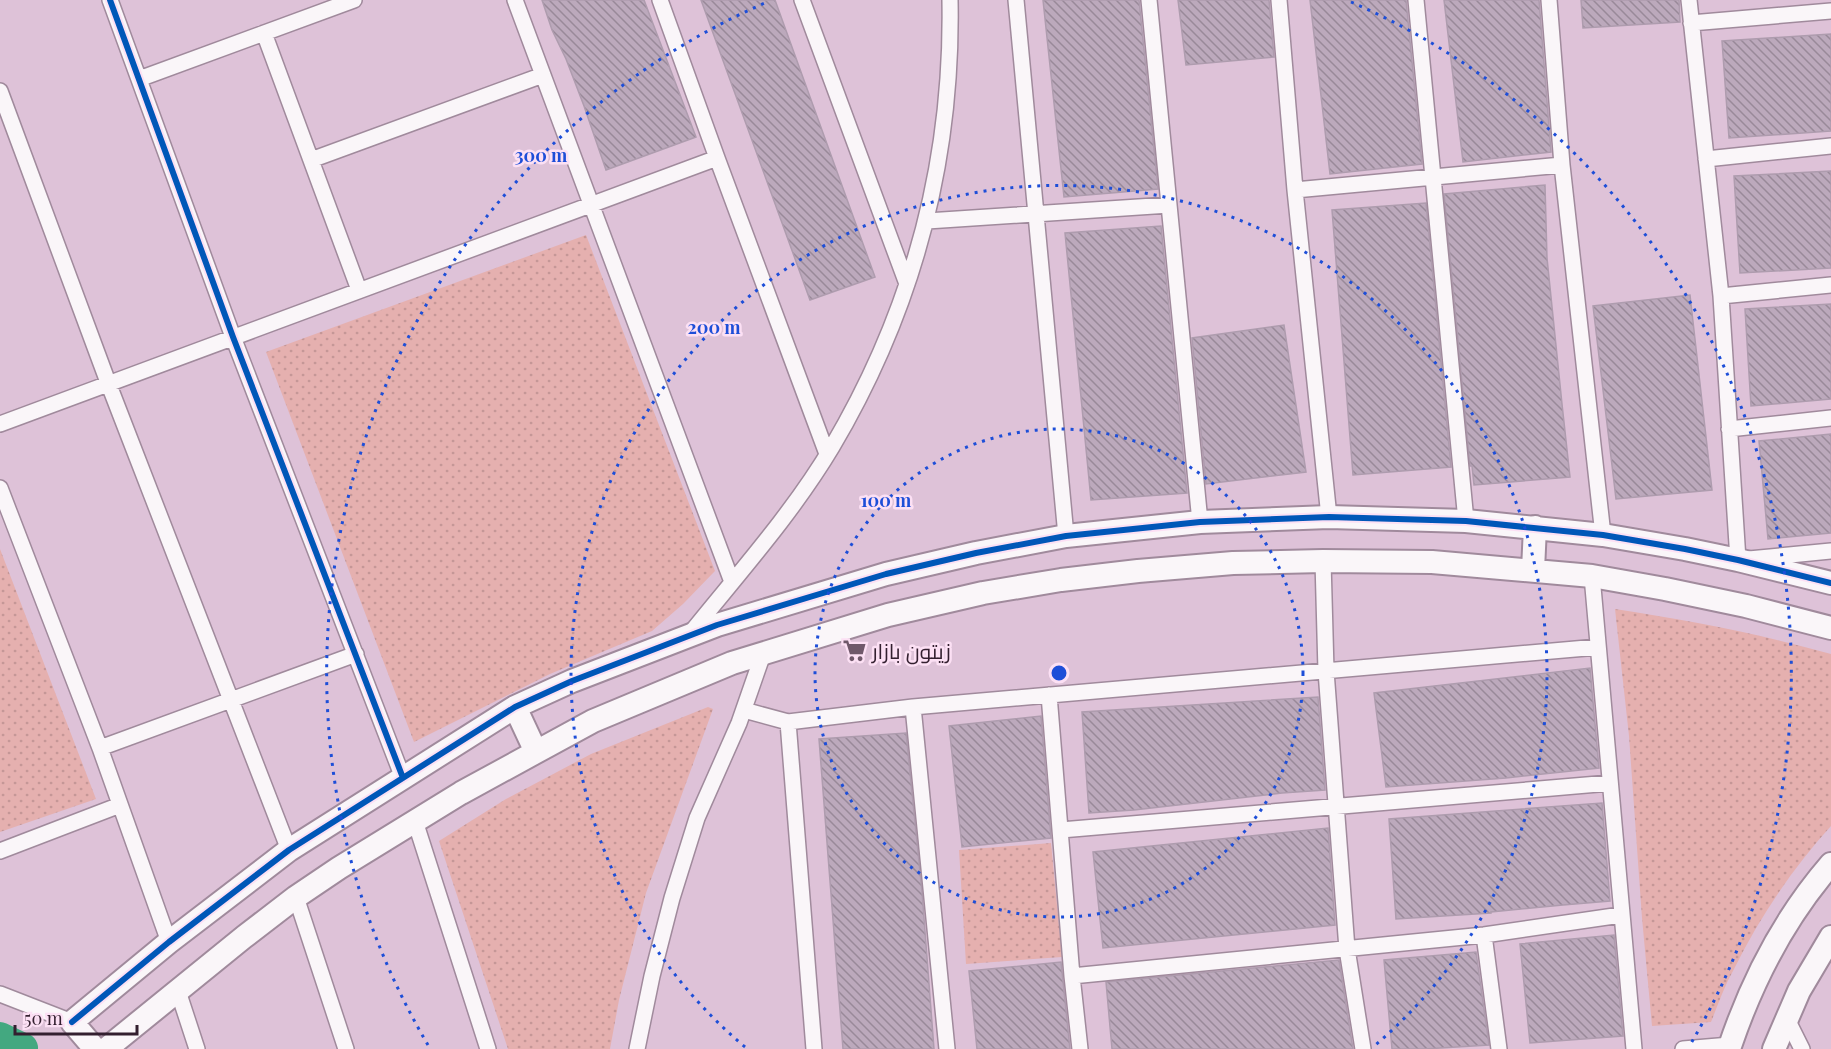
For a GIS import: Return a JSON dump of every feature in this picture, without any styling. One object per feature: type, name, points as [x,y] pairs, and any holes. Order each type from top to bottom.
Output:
[{"type":"street","points":[[110,0],[233,337],[403,778]]},
{"type":"street","points":[[139,79],[354,0]]},
{"type":"street","points":[[514,0],[732,582]]},
{"type":"street","points":[[660,0],[828,454]]},
{"type":"street","points":[[802,0],[907,284]]},
{"type":"street","points":[[688,636],[778,524],[828,454],[890,333],[927,220],[946,113],[951,45],[950,0]]},
{"type":"street","points":[[1016,0],[1066,536]]},
{"type":"street","points":[[1149,0],[1200,522]]},
{"type":"street","points":[[1279,0],[1295,190],[1329,517]]},
{"type":"street","points":[[1416,0],[1466,521]]},
{"type":"street","points":[[1549,0],[1562,165],[1603,535]]},
{"type":"street","points":[[1689,0],[1720,296],[1738,560]]},
{"type":"street","points":[[1691,23],[1831,11]]},
{"type":"street","points":[[264,33],[359,290]]},
{"type":"street","points":[[311,160],[543,75]]},
{"type":"street","points":[[0,91],[109,385],[288,850]]},
{"type":"street","points":[[1706,159],[1831,146]]},
{"type":"street","points":[[0,424],[717,158]]},
{"type":"street","points":[[1295,190],[1562,165]]},
{"type":"street","points":[[927,220],[1170,205]]},
{"type":"street","points":[[1720,296],[1831,285]]},
{"type":"street","points":[[1729,429],[1831,418]]},
{"type":"street","points":[[0,488],[100,748],[169,942]]},
{"type":"street","points":[[72,1022],[169,942],[288,850],[515,707],[572,681],[717,625],[886,574],[1066,536],[1200,522],[1329,517],[1466,521],[1603,535],[1738,560],[1831,583]]},
{"type":"street","points":[[1533,570],[1535,527]]},
{"type":"street","points":[[1738,560],[1831,551]]},
{"type":"street","points":[[1323,561],[1326,671],[1347,949],[1363,1049]]},
{"type":"street","points":[[106,1049],[296,897],[461,793],[593,721],[732,663],[888,615],[983,593],[1138,571],[1233,563],[1432,562],[1592,576],[1665,588],[1831,628]]},
{"type":"street","points":[[1592,576],[1634,1049]]},
{"type":"street","points":[[744,710],[788,722],[913,707],[1598,647]]},
{"type":"street","points":[[100,748],[356,654]]},
{"type":"street","points":[[637,1049],[652,976],[681,868],[698,818],[744,710],[763,654]]},
{"type":"street","points":[[1049,695],[1080,1049]]},
{"type":"street","points":[[515,707],[536,752]]},
{"type":"street","points":[[913,707],[946,1049]]},
{"type":"street","points":[[788,722],[814,1049]]},
{"type":"street","points":[[1061,830],[1610,783]]},
{"type":"street","points":[[0,851],[120,805]]},
{"type":"street","points":[[415,821],[488,1049]]},
{"type":"street","points":[[1683,1049],[1729,1047],[1754,985],[1776,944],[1800,904],[1831,864]]},
{"type":"street","points":[[296,897],[346,1049]]},
{"type":"street","points":[[1072,976],[1484,935],[1621,915]]},
{"type":"street","points":[[1484,935],[1499,1049]]},
{"type":"street","points":[[1774,1049],[1799,991],[1831,937]]},
{"type":"street","points":[[178,991],[197,1049]]},
{"type":"street","points":[[0,994],[72,1022],[95,1049]]},
{"type":"street","points":[[1787,1019],[1802,1049]]},
{"type":"shaded area","points":[[586,235],[715,571],[683,604],[652,631],[550,674],[414,742],[266,352]]},
{"type":"shaded area","points":[[0,549],[96,799],[0,832]]},
{"type":"shaded area","points":[[1615,609],[1724,628],[1831,654],[1831,826],[1803,859],[1765,913],[1730,977],[1711,1022],[1652,1026],[1629,736]]},
{"type":"shaded area","points":[[708,707],[713,709],[646,893],[619,1000],[610,1049],[508,1049],[439,841],[506,799],[591,754]]},
{"type":"shaded area","points":[[1051,843],[1062,957],[966,964],[959,850]]},
{"type":"building","points":[[542,0],[644,0],[696,137],[606,170],[584,106]]},
{"type":"building","points":[[701,0],[775,0],[875,277],[810,300]]},
{"type":"building","points":[[1043,0],[1139,0],[1158,189],[1064,197]]},
{"type":"building","points":[[1178,0],[1269,0],[1274,57],[1186,65]]},
{"type":"building","points":[[1310,0],[1406,0],[1422,164],[1330,174]]},
{"type":"building","points":[[1444,0],[1539,0],[1551,152],[1463,162]]},
{"type":"building","points":[[1581,0],[1679,0],[1680,22],[1583,28]]},
{"type":"building","points":[[1831,34],[1831,131],[1729,138],[1722,41]]},
{"type":"building","points":[[1831,171],[1831,268],[1740,273],[1734,176]]},
{"type":"building","points":[[1545,185],[1547,258],[1570,477],[1474,485],[1472,466],[1470,466],[1444,194]]},
{"type":"building","points":[[1426,203],[1451,467],[1353,475],[1332,210]]},
{"type":"building","points":[[1161,226],[1187,493],[1091,500],[1065,233]]},
{"type":"building","points":[[1690,295],[1712,490],[1616,499],[1593,306]]},
{"type":"building","points":[[1831,304],[1831,399],[1751,406],[1745,309]]},
{"type":"building","points":[[1284,325],[1306,472],[1206,484],[1192,338]]},
{"type":"building","points":[[1831,434],[1831,533],[1768,539],[1759,441]]},
{"type":"building","points":[[1590,668],[1599,768],[1386,787],[1374,693]]},
{"type":"building","points":[[1318,697],[1325,790],[1089,813],[1082,712]]},
{"type":"building","points":[[1041,716],[1051,838],[962,847],[949,726]]},
{"type":"building","points":[[906,733],[922,892],[934,1049],[843,1049],[819,739]]},
{"type":"building","points":[[1602,803],[1610,901],[1491,913],[1396,919],[1389,819]]},
{"type":"building","points":[[1328,828],[1335,925],[1103,948],[1093,852]]},
{"type":"building","points":[[1614,935],[1623,1036],[1530,1043],[1520,944]]},
{"type":"building","points":[[1476,952],[1489,1045],[1392,1049],[1384,960]]},
{"type":"building","points":[[1339,960],[1353,1049],[1112,1049],[1106,982]]},
{"type":"building","points":[[1061,962],[1070,1049],[977,1049],[969,971]]},
{"type":"waterway","points":[[0,1037],[23,1048]]},
{"type":"cycle path","points":[[110,0],[233,337],[403,778]]},
{"type":"cycle path","points":[[72,1022],[169,942],[289,850],[515,707],[572,681],[717,625],[886,574],[976,553],[1066,536],[1200,522],[1329,517],[1466,521],[1603,535],[1738,560],[1831,583]]},
{"type":"place","name":"زيتون بازار","points":[[854,650]]}]
